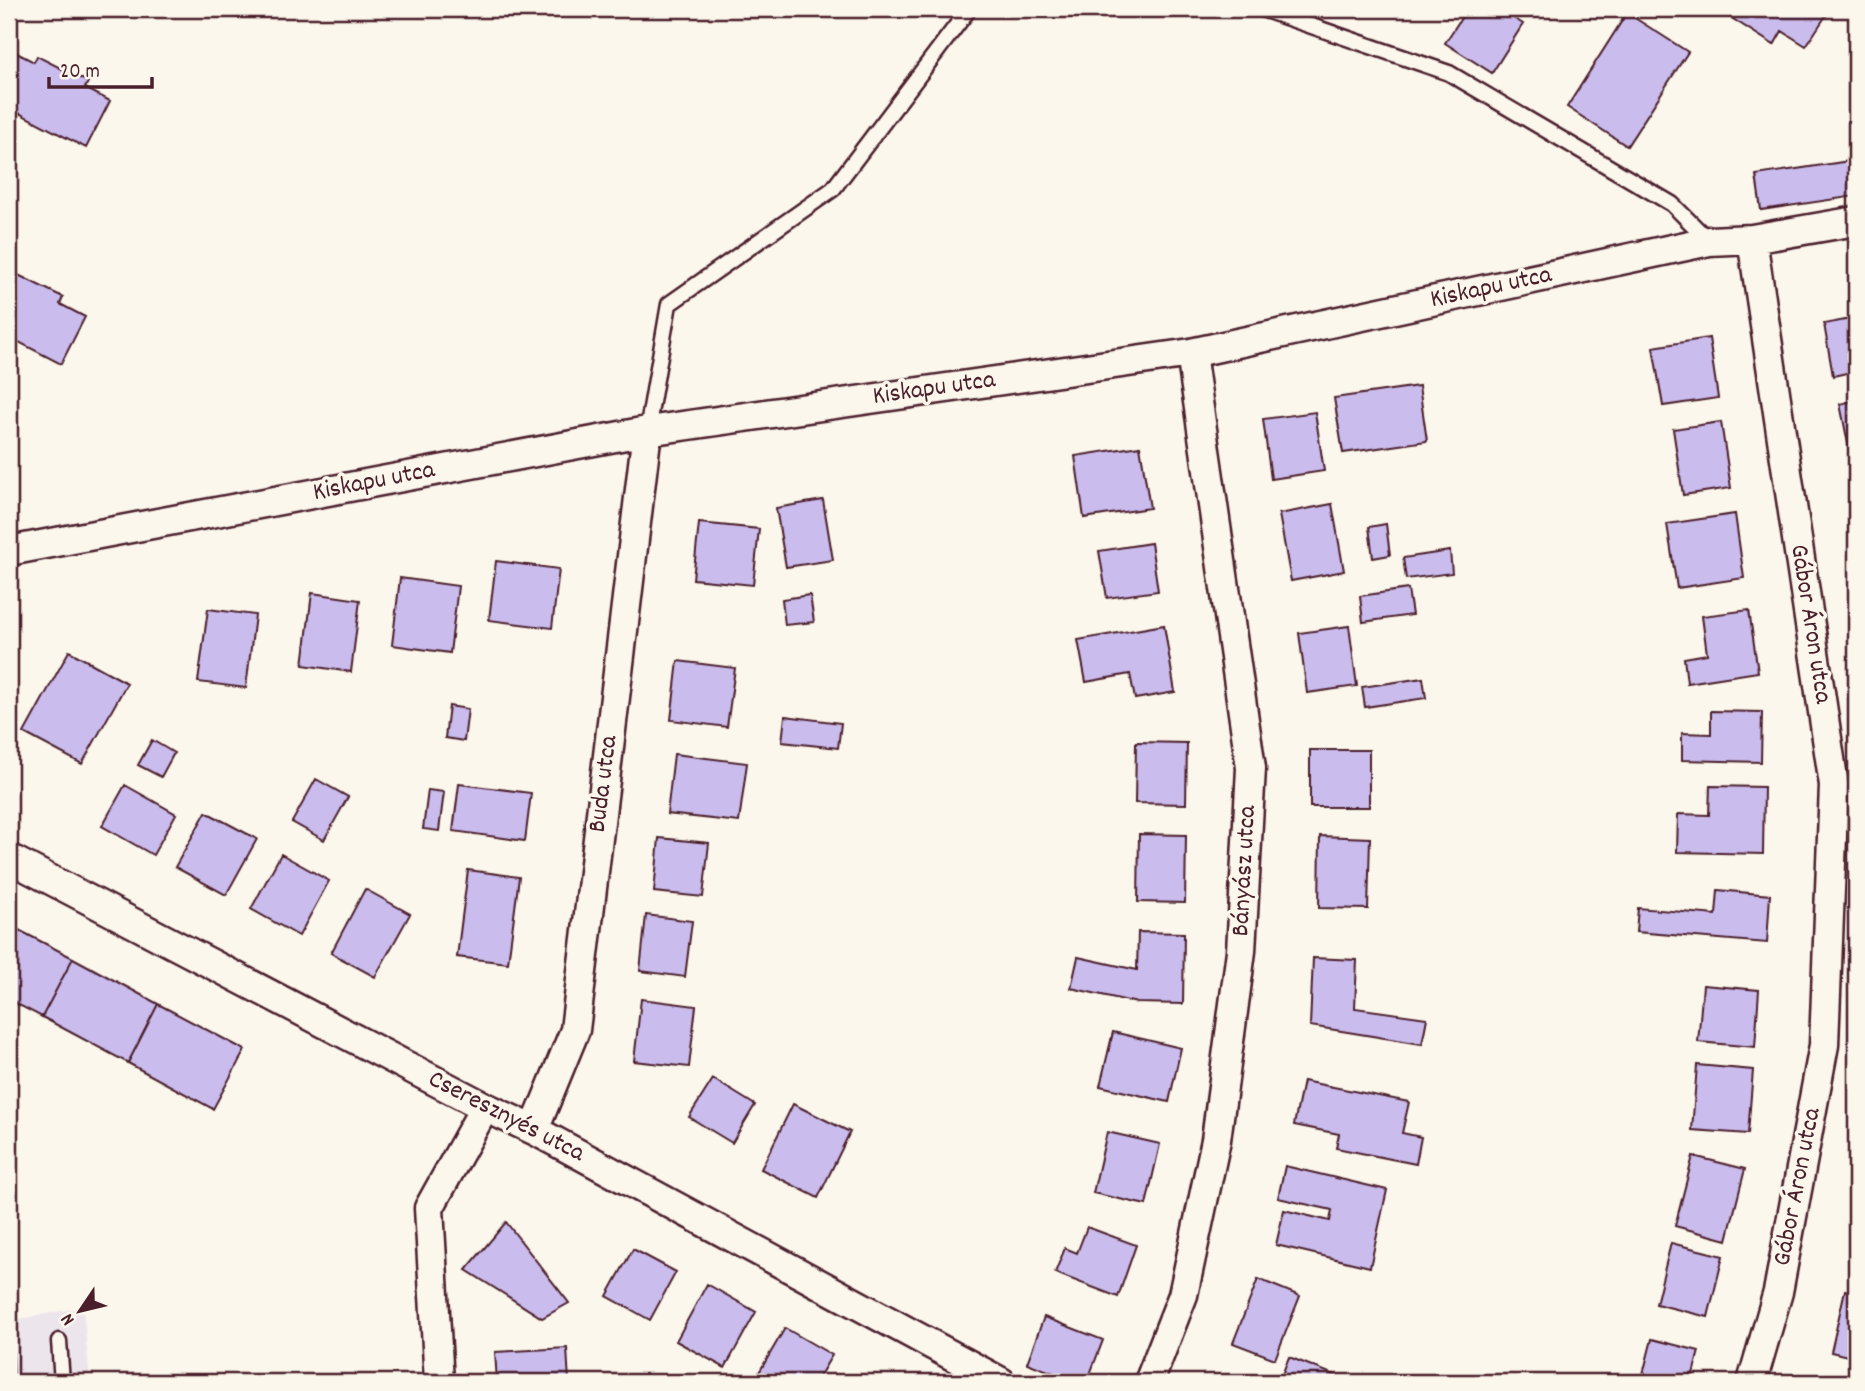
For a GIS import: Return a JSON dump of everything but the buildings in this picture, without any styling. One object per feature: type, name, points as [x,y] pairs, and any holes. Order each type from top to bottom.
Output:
[{"type":"street","name":"Kiskapu utca","points":[[9,551],[647,431],[1191,352],[1709,241],[1752,239],[1856,221]]},
{"type":"street","name":"Gábor Áron utca","points":[[1752,239],[1834,785],[1825,1045],[1778,1292],[1752,1382]]},
{"type":"street","name":"Bányász utca","points":[[1149,1382],[1183,1295],[1216,1140],[1241,951],[1251,768],[1191,352]]},
{"type":"street","name":"Buda utca","points":[[534,1130],[575,1030],[647,431]]},
{"type":"street","name":"Cseresznyés utca","points":[[9,858],[485,1107],[534,1130],[1001,1382]]},
{"type":"street","points":[[439,1382],[429,1208],[485,1107]]},
{"type":"lane","points":[[647,431],[669,303],[833,189],[969,9]]},
{"type":"lane","points":[[1262,9],[1449,73],[1672,204],[1709,241]]},
{"type":"lane","points":[[59,1341],[62,1382]]},
{"type":"shaded area","points":[[83,1307],[90,1382],[9,1382],[9,1321]]}]
